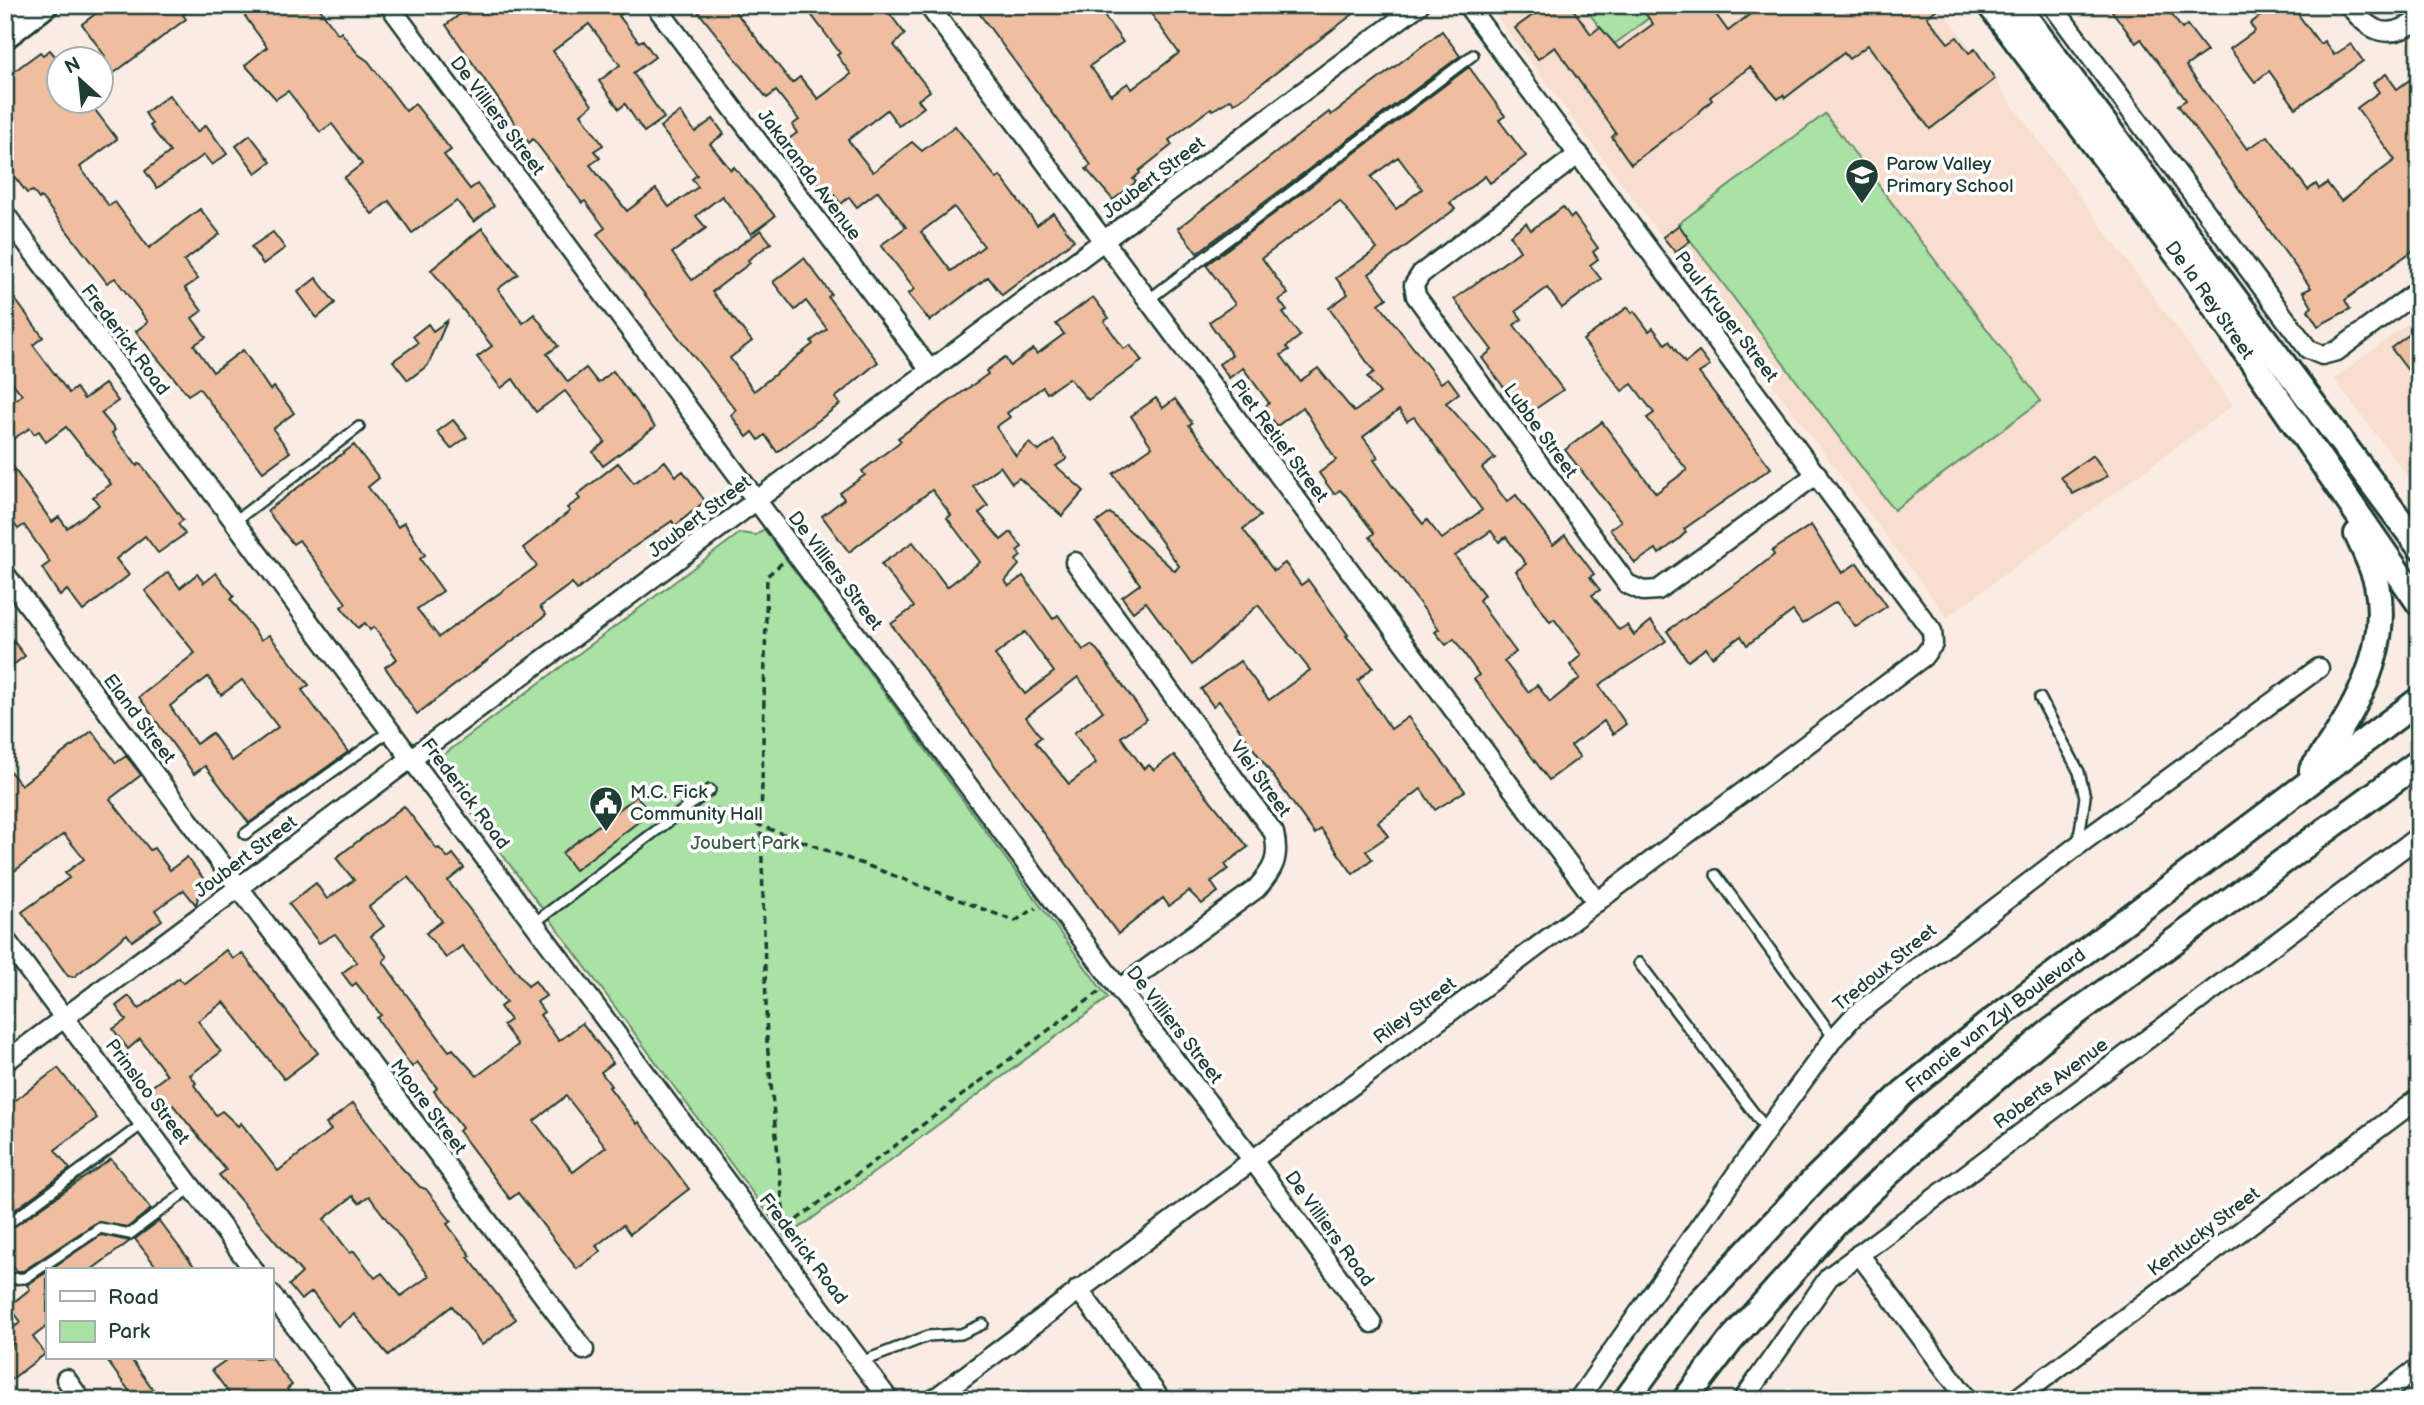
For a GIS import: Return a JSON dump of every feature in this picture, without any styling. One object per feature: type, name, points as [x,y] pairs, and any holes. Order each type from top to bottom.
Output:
[{"type":"main road","points":[[5,36],[46,5]]},
{"type":"main road","name":"De la Rey Street","points":[[1990,5],[2192,274],[2419,603]]},
{"type":"main road","name":"De la Rey Street","points":[[2016,5],[2419,546]]},
{"type":"main road","points":[[2355,458],[2419,518]]},
{"type":"main road","points":[[2281,805],[2335,740],[2359,700],[2378,638],[2377,583],[2329,476]]},
{"type":"main road","name":"Francie van Zyl Boulevard","points":[[1626,1400],[1688,1315],[1813,1181],[1903,1093],[1987,1025],[2419,700]]},
{"type":"main road","points":[[1685,1400],[1731,1340],[1838,1221],[1930,1134],[2050,1032],[2419,762]]},
{"type":"street","name":"Jakaranda Avenue","points":[[656,5],[930,370]]},
{"type":"street","name":"Piet Retief Street","points":[[929,5],[1597,902]]},
{"type":"street","name":"Joubert Street","points":[[5,1062],[1419,5]]},
{"type":"street","name":"Paul Kruger Street","points":[[1466,5],[1932,631],[1933,644],[1923,657]]},
{"type":"street","points":[[2052,5],[2308,349],[2322,355],[2337,351],[2419,290]]},
{"type":"street","points":[[2349,5],[2363,23],[2378,32],[2396,31],[2419,19]]},
{"type":"street","name":"De Villiers Street","points":[[392,6],[1119,989],[1252,1159]]},
{"type":"street","name":"Lubbe Street","points":[[1579,155],[1421,274],[1414,285],[1416,296],[1627,584],[1643,591],[1658,590],[1817,474]]},
{"type":"street","name":"Frederick Road","points":[[5,214],[889,1400]]},
{"type":"street","name":"Vlei Street","points":[[1075,562],[1274,833],[1278,851],[1273,870],[1256,889],[1119,989]]},
{"type":"street","name":"Eland Street","points":[[5,574],[239,889]]},
{"type":"street","name":"Riley Street","points":[[933,1400],[1923,657]]},
{"type":"street","name":"Tredoux Street","points":[[1578,1400],[1833,1038],[1854,1016],[2077,845],[2319,668]]},
{"type":"street","name":"Roberts Avenue","points":[[1743,1400],[1829,1277],[2419,836]]},
{"type":"street","name":"Moore Street","points":[[239,889],[584,1350]]},
{"type":"street","name":"Prinsloo Street","points":[[5,939],[253,1268]]},
{"type":"street","name":"Kentucky Street","points":[[2015,1400],[2419,1098]]},
{"type":"street","name":"De Villiers Road","points":[[1252,1159],[1372,1323]]},
{"type":"street","points":[[1859,1254],[1968,1400]]},
{"type":"street","points":[[1078,1289],[1161,1400]]},
{"type":"street","points":[[273,1297],[350,1400]]},
{"type":"street","points":[[2376,1400],[2419,1367]]},
{"type":"street","points":[[65,1380],[81,1400]]},
{"type":"lane","points":[[1148,300],[1473,55]]},
{"type":"lane","points":[[235,522],[359,427]]},
{"type":"lane","points":[[2040,698],[2079,772],[2085,797],[2077,845]]},
{"type":"lane","points":[[245,834],[391,730]]},
{"type":"lane","points":[[534,923],[710,790]]},
{"type":"lane","points":[[1716,876],[1833,1038]]},
{"type":"lane","points":[[1639,963],[1767,1130]]},
{"type":"lane","points":[[5,1226],[144,1123]]},
{"type":"lane","points":[[5,1279],[25,1278],[100,1228],[123,1234],[138,1231],[192,1187]]},
{"type":"lane","points":[[861,1362],[928,1336],[961,1334],[984,1324]]},
{"type":"path","points":[[778,1251],[786,1227],[767,1042],[761,824],[767,576],[794,551]]},
{"type":"path","points":[[696,801],[1015,921],[1052,898]]},
{"type":"path","points":[[786,1227],[1097,992],[1119,989]]},
{"type":"shaded area","name":"Parow Valley Primary School","points":[[1488,5],[1939,5],[2233,405],[1947,617]]},
{"type":"shaded area","points":[[2419,315],[2419,491],[2334,379]]},
{"type":"green space","points":[[1583,5],[1639,5],[1650,17],[1613,45]]},
{"type":"green space","points":[[1825,114],[2041,401],[1894,510],[1678,224]]},
{"type":"green space","name":"Joubert Park","points":[[764,529],[1108,998],[786,1238],[439,769],[443,755],[740,533],[756,535]]},
{"type":"building","points":[[107,5],[195,5],[183,15],[186,19],[116,72],[116,46],[98,46],[82,24]]},
{"type":"building","points":[[237,5],[317,5],[338,34],[341,32],[358,54],[368,61],[406,111],[415,104],[451,150],[444,155],[470,189],[477,184],[494,206],[474,222],[457,201],[412,233],[389,201],[372,214],[344,178],[362,164],[332,124],[320,132],[288,91],[276,99],[245,65],[267,47]]},
{"type":"building","points":[[472,5],[634,5],[619,16],[639,42],[643,40],[655,57],[633,73],[664,118],[644,132],[625,104],[619,109],[599,81],[620,65],[589,24],[553,51],[592,105],[581,114],[603,145],[594,151],[600,158],[590,165],[627,211],[656,189],[669,207],[698,187],[692,179],[697,175],[660,127],[680,112],[695,132],[713,119],[724,134],[710,144],[731,170],[734,167],[775,216],[751,234],[722,196],[696,216],[706,228],[672,253],[692,280],[761,230],[771,243],[712,292],[752,341],[730,358],[754,391],[813,344],[811,341],[827,329],[806,301],[795,310],[773,282],[804,258],[831,294],[828,297],[878,362],[835,398],[840,404],[777,452],[765,435],[759,440],[753,432],[747,437],[731,415],[736,410],[597,234],[605,228],[585,201],[582,203],[533,139],[529,143],[446,25]]},
{"type":"building","points":[[693,5],[730,5],[792,83],[800,77],[818,99],[851,74],[837,55],[840,53],[804,5],[883,5],[905,34],[894,45],[930,91],[918,100],[924,107],[899,126],[887,110],[848,140],[873,172],[912,142],[922,151],[955,126],[997,179],[1000,176],[1037,225],[1053,213],[1074,240],[1002,295],[988,277],[930,321],[908,294],[915,289],[881,245],[906,227],[878,191],[857,207],[849,197],[841,204],[825,183],[820,186],[787,140],[797,133],[792,125],[799,120],[776,91],[767,98]],"holes":[[[954,207],[984,246],[951,271],[921,232]]]},
{"type":"building","points":[[973,5],[1096,5],[1123,42],[1090,66],[1111,95],[1128,83],[1132,89],[1179,53],[1145,5],[1250,5],[1257,14],[1269,5],[1365,5],[1240,100],[1234,103],[1231,99],[1213,110],[1211,108],[1169,140],[1172,145],[1139,171],[1133,179],[1136,182],[1113,200],[1086,169],[1091,165]]},
{"type":"building","points":[[1547,5],[1570,5],[1591,34],[1600,27],[1619,49],[1653,24],[1639,5],[1709,5],[1728,31],[1762,5],[1942,5],[1927,17],[1948,43],[1957,37],[1969,53],[1975,49],[1995,79],[1930,129],[1868,45],[1849,59],[1844,53],[1785,98],[1783,95],[1778,99],[1750,67],[1710,97],[1712,100],[1696,115],[1631,164],[1612,137],[1616,133],[1555,47],[1538,59],[1515,28]]},
{"type":"building","points":[[2121,5],[2165,5],[2182,29],[2187,25],[2207,51],[2186,66],[2247,149],[2268,136],[2308,190],[2316,184],[2319,189],[2327,183],[2341,201],[2395,160],[2357,108],[2379,92],[2373,83],[2386,74],[2397,89],[2419,73],[2419,246],[2345,300],[2350,309],[2318,326],[2308,310],[2312,307],[2303,292],[2311,288],[2178,105],[2186,100],[2141,39],[2136,43],[2112,11]]},
{"type":"building","points":[[2274,5],[2291,5],[2320,44],[2324,41],[2334,55],[2351,44],[2363,61],[2296,108],[2269,71],[2255,82],[2230,49],[2255,31],[2250,24]]},
{"type":"building","points":[[1442,31],[1460,56],[1197,253],[1178,228],[1329,112],[1331,115]]},
{"type":"building","points":[[40,52],[43,55],[46,53],[46,116],[100,116],[117,139],[80,167],[109,206],[115,202],[149,248],[200,209],[220,234],[184,261],[198,279],[185,288],[202,311],[192,318],[206,337],[194,345],[213,372],[243,350],[270,390],[274,387],[294,413],[273,429],[290,452],[263,472],[199,388],[188,395],[136,331],[148,322],[115,278],[107,283],[41,197],[39,199],[33,191],[27,193],[5,164],[5,78]]},
{"type":"building","points":[[1469,67],[1505,116],[1499,120],[1526,156],[1490,183],[1485,176],[1450,203],[1455,209],[1369,274],[1387,298],[1379,304],[1441,383],[1448,378],[1459,393],[1446,403],[1495,458],[1482,468],[1507,502],[1516,495],[1553,545],[1565,535],[1594,574],[1590,577],[1600,590],[1592,595],[1619,630],[1627,625],[1634,635],[1651,621],[1666,641],[1599,685],[1626,724],[1613,734],[1604,721],[1571,746],[1580,757],[1549,780],[1474,679],[1479,675],[1454,639],[1446,645],[1435,632],[1439,629],[1370,537],[1374,533],[1346,496],[1340,490],[1334,494],[1319,473],[1336,460],[1303,407],[1277,426],[1264,408],[1269,403],[1243,368],[1229,378],[1219,364],[1232,355],[1209,322],[1235,304],[1206,265]],"holes":[[[1398,157],[1422,189],[1396,209],[1371,177]],[[1340,201],[1377,249],[1336,278],[1348,294],[1329,308],[1374,372],[1367,377],[1380,393],[1354,412],[1318,368],[1300,381],[1281,355],[1289,350],[1286,347],[1300,336],[1283,313],[1287,311],[1279,300],[1288,294],[1262,258]],[[1399,410],[1407,421],[1414,417],[1482,510],[1442,539],[1427,520],[1423,524],[1393,487],[1374,460],[1378,457],[1363,437]],[[1491,531],[1499,542],[1506,537],[1526,564],[1516,571],[1550,622],[1554,619],[1581,655],[1570,665],[1580,678],[1550,702],[1537,685],[1528,692],[1504,661],[1516,652],[1479,600],[1484,595],[1455,556]]]},
{"type":"building","points":[[169,95],[197,132],[206,125],[227,154],[212,165],[204,155],[157,188],[145,171],[170,152],[150,126],[152,124],[145,113]]},
{"type":"building","points":[[250,135],[271,162],[256,173],[236,146]]},
{"type":"building","points":[[1563,207],[1571,218],[1574,215],[1598,248],[1593,252],[1598,259],[1590,265],[1601,279],[1562,308],[1547,288],[1516,311],[1522,319],[1514,325],[1563,390],[1525,416],[1482,358],[1492,350],[1454,299],[1520,251],[1510,235],[1526,223],[1531,230]]},
{"type":"building","points":[[1679,225],[1690,241],[1675,252],[1663,237]]},
{"type":"building","points":[[482,228],[518,274],[498,289],[523,323],[534,314],[558,346],[547,354],[568,382],[586,368],[598,383],[613,371],[655,427],[603,466],[593,452],[605,442],[565,391],[536,412],[513,379],[501,388],[477,357],[492,346],[431,270]]},
{"type":"building","points":[[273,232],[285,248],[263,264],[251,247]]},
{"type":"building","points":[[316,278],[335,303],[317,318],[298,292]]},
{"type":"building","points":[[1093,297],[1109,318],[1104,321],[1124,349],[1130,345],[1142,361],[1088,400],[1069,378],[1047,393],[1043,387],[1007,413],[1010,417],[996,427],[1016,456],[1029,443],[1039,451],[1054,440],[1067,459],[1056,466],[1084,491],[1062,516],[1019,478],[1012,483],[1000,466],[973,486],[988,506],[979,513],[1001,540],[1011,532],[1022,547],[1017,551],[1021,556],[1016,560],[1019,565],[1005,581],[1009,586],[1023,576],[1053,619],[1058,615],[1083,650],[1091,645],[1097,650],[1147,719],[1121,737],[1144,769],[1149,765],[1154,770],[1174,755],[1248,847],[1225,864],[1228,869],[1211,882],[1218,892],[1202,904],[1189,891],[1169,906],[1163,898],[1118,934],[891,624],[914,607],[881,564],[913,542],[947,587],[980,562],[947,518],[951,515],[932,490],[849,552],[822,516],[844,499],[840,493],[865,475],[862,471],[901,441],[898,438],[988,374],[986,371],[1005,357],[1010,366],[1033,349],[1037,354],[1064,334],[1056,324]],"holes":[[[1025,632],[1054,672],[1025,694],[995,655]],[[1078,677],[1103,711],[1074,733],[1096,763],[1069,784],[1035,742],[1041,737],[1026,717]]]},
{"type":"building","points":[[15,299],[43,337],[33,345],[69,393],[76,388],[84,399],[105,384],[118,401],[101,413],[115,430],[112,433],[137,466],[140,463],[183,520],[178,524],[185,534],[158,553],[145,536],[116,559],[129,575],[83,611],[67,590],[60,596],[42,568],[50,562],[24,525],[18,529],[5,512],[5,456],[52,522],[59,517],[67,528],[99,505],[93,497],[111,484],[66,427],[46,442],[39,431],[34,434],[30,428],[5,444],[5,407],[22,395],[5,373],[5,306]]},
{"type":"building","points":[[1628,307],[1649,331],[1653,328],[1665,344],[1669,341],[1685,363],[1699,352],[1710,366],[1699,373],[1771,468],[1684,529],[1686,532],[1679,539],[1659,554],[1656,549],[1635,563],[1610,529],[1621,521],[1565,450],[1602,422],[1656,493],[1687,470],[1647,418],[1654,413],[1632,384],[1622,391],[1583,340]]},
{"type":"building","points":[[447,321],[428,365],[408,380],[393,361],[418,343],[413,336],[428,324],[433,331]]},
{"type":"building","points":[[2419,327],[2419,385],[2391,348]]},
{"type":"building","points":[[1156,398],[1163,408],[1175,399],[1192,423],[1189,425],[1260,516],[1243,529],[1274,571],[1285,563],[1301,585],[1308,580],[1348,635],[1346,636],[1373,667],[1358,681],[1391,729],[1408,717],[1465,791],[1435,810],[1421,789],[1378,822],[1388,836],[1366,851],[1372,859],[1353,874],[1321,829],[1315,834],[1219,701],[1213,706],[1201,689],[1240,661],[1269,700],[1310,670],[1258,605],[1192,665],[1146,602],[1133,612],[1122,597],[1140,584],[1096,523],[1110,513],[1175,571],[1179,566],[1113,474],[1152,447],[1131,416]]},
{"type":"building","points":[[453,420],[467,437],[451,449],[437,432]]},
{"type":"building","points":[[354,445],[379,478],[368,487],[398,527],[404,522],[425,555],[420,559],[443,591],[417,609],[439,637],[537,566],[523,548],[570,511],[567,508],[580,499],[577,495],[618,463],[634,483],[665,461],[676,476],[683,471],[705,501],[675,526],[672,521],[577,590],[572,583],[540,607],[546,615],[417,714],[385,667],[397,659],[374,627],[370,630],[365,623],[358,628],[341,607],[346,603],[299,540],[293,544],[267,511]]},
{"type":"building","points":[[2093,455],[2108,476],[2073,494],[2061,477]]},
{"type":"building","points":[[1811,525],[1842,573],[1857,563],[1887,606],[1856,627],[1836,602],[1802,624],[1793,611],[1747,645],[1741,636],[1712,657],[1706,648],[1688,661],[1667,631],[1750,574],[1774,555],[1772,551]]},
{"type":"building","points":[[168,572],[180,588],[197,574],[204,583],[216,573],[234,596],[231,599],[261,640],[269,635],[309,685],[302,690],[348,752],[249,823],[205,766],[194,774],[139,697],[195,653],[145,591]],"holes":[[[208,677],[221,695],[242,680],[278,727],[232,761],[212,733],[196,744],[170,706]]]},
{"type":"building","points":[[5,630],[25,656],[5,671]]},
{"type":"building","points":[[92,731],[116,763],[126,756],[141,775],[110,799],[150,850],[154,848],[170,870],[187,857],[203,878],[196,905],[184,890],[155,910],[162,920],[132,941],[127,934],[74,977],[68,976],[22,912],[69,878],[65,873],[84,859],[64,834],[5,878],[5,765],[21,785]]},
{"type":"building","name":"M.C. Fick Community Hall","points":[[637,796],[650,813],[575,870],[562,853]]},
{"type":"building","points":[[404,806],[437,849],[448,858],[453,854],[464,868],[448,881],[528,986],[535,981],[546,996],[537,1002],[544,1012],[540,1015],[559,1041],[582,1023],[613,1063],[601,1072],[611,1086],[609,1087],[689,1189],[630,1234],[623,1225],[596,1246],[601,1251],[577,1269],[518,1193],[510,1199],[459,1131],[462,1128],[434,1091],[437,1088],[417,1062],[412,1067],[377,1018],[381,1015],[356,983],[352,986],[342,973],[357,962],[335,934],[319,943],[289,904],[316,883],[327,899],[354,880],[336,858]],"holes":[[[408,877],[442,921],[426,933],[446,958],[462,946],[506,1002],[500,1007],[510,1020],[503,1025],[518,1045],[477,1076],[453,1049],[449,1051],[383,961],[387,957],[371,936],[384,926],[369,907]],[[566,1096],[606,1147],[573,1172],[534,1121]]]},
{"type":"building","points":[[226,950],[233,959],[242,953],[318,1053],[284,1079],[224,1002],[198,1021],[221,1052],[190,1075],[216,1115],[222,1111],[238,1126],[241,1123],[278,1171],[331,1130],[326,1124],[353,1103],[400,1166],[420,1187],[426,1189],[451,1221],[447,1224],[471,1256],[468,1257],[516,1319],[482,1345],[452,1306],[388,1355],[354,1314],[338,1326],[312,1292],[301,1300],[289,1285],[302,1273],[219,1175],[226,1170],[173,1105],[162,1113],[146,1091],[167,1075],[140,1039],[128,1049],[113,1029],[126,1020],[116,1006],[129,996],[139,1009],[179,978],[183,983]],"holes":[[[353,1196],[359,1203],[369,1196],[429,1276],[401,1296],[382,1273],[375,1278],[354,1251],[350,1253],[324,1219]]]},
{"type":"building","points":[[58,1068],[97,1118],[55,1150],[70,1169],[5,1217],[5,1108]]},
{"type":"building","points":[[111,1159],[151,1209],[128,1227],[97,1222],[23,1271],[17,1271],[5,1257],[5,1233]]},
{"type":"building","points":[[159,1221],[195,1268],[157,1268],[135,1239]]},
{"type":"building","points":[[101,1235],[130,1241],[94,1268],[52,1268]]},
{"type":"building","points":[[46,1273],[46,1327],[33,1337],[45,1354],[5,1384],[5,1350],[13,1344],[5,1334],[21,1322],[9,1306],[30,1289],[27,1285]]},
{"type":"building","points":[[106,1360],[131,1360],[161,1400],[136,1400]]},
{"type":"building","points":[[226,1360],[273,1360],[292,1385],[287,1389],[295,1400],[234,1400],[212,1370]]},
{"type":"place","name":"Parow Valley Primary School","points":[[1862,205]]},
{"type":"place","name":"M.C. Fick Community Hall","points":[[606,833]]}]
